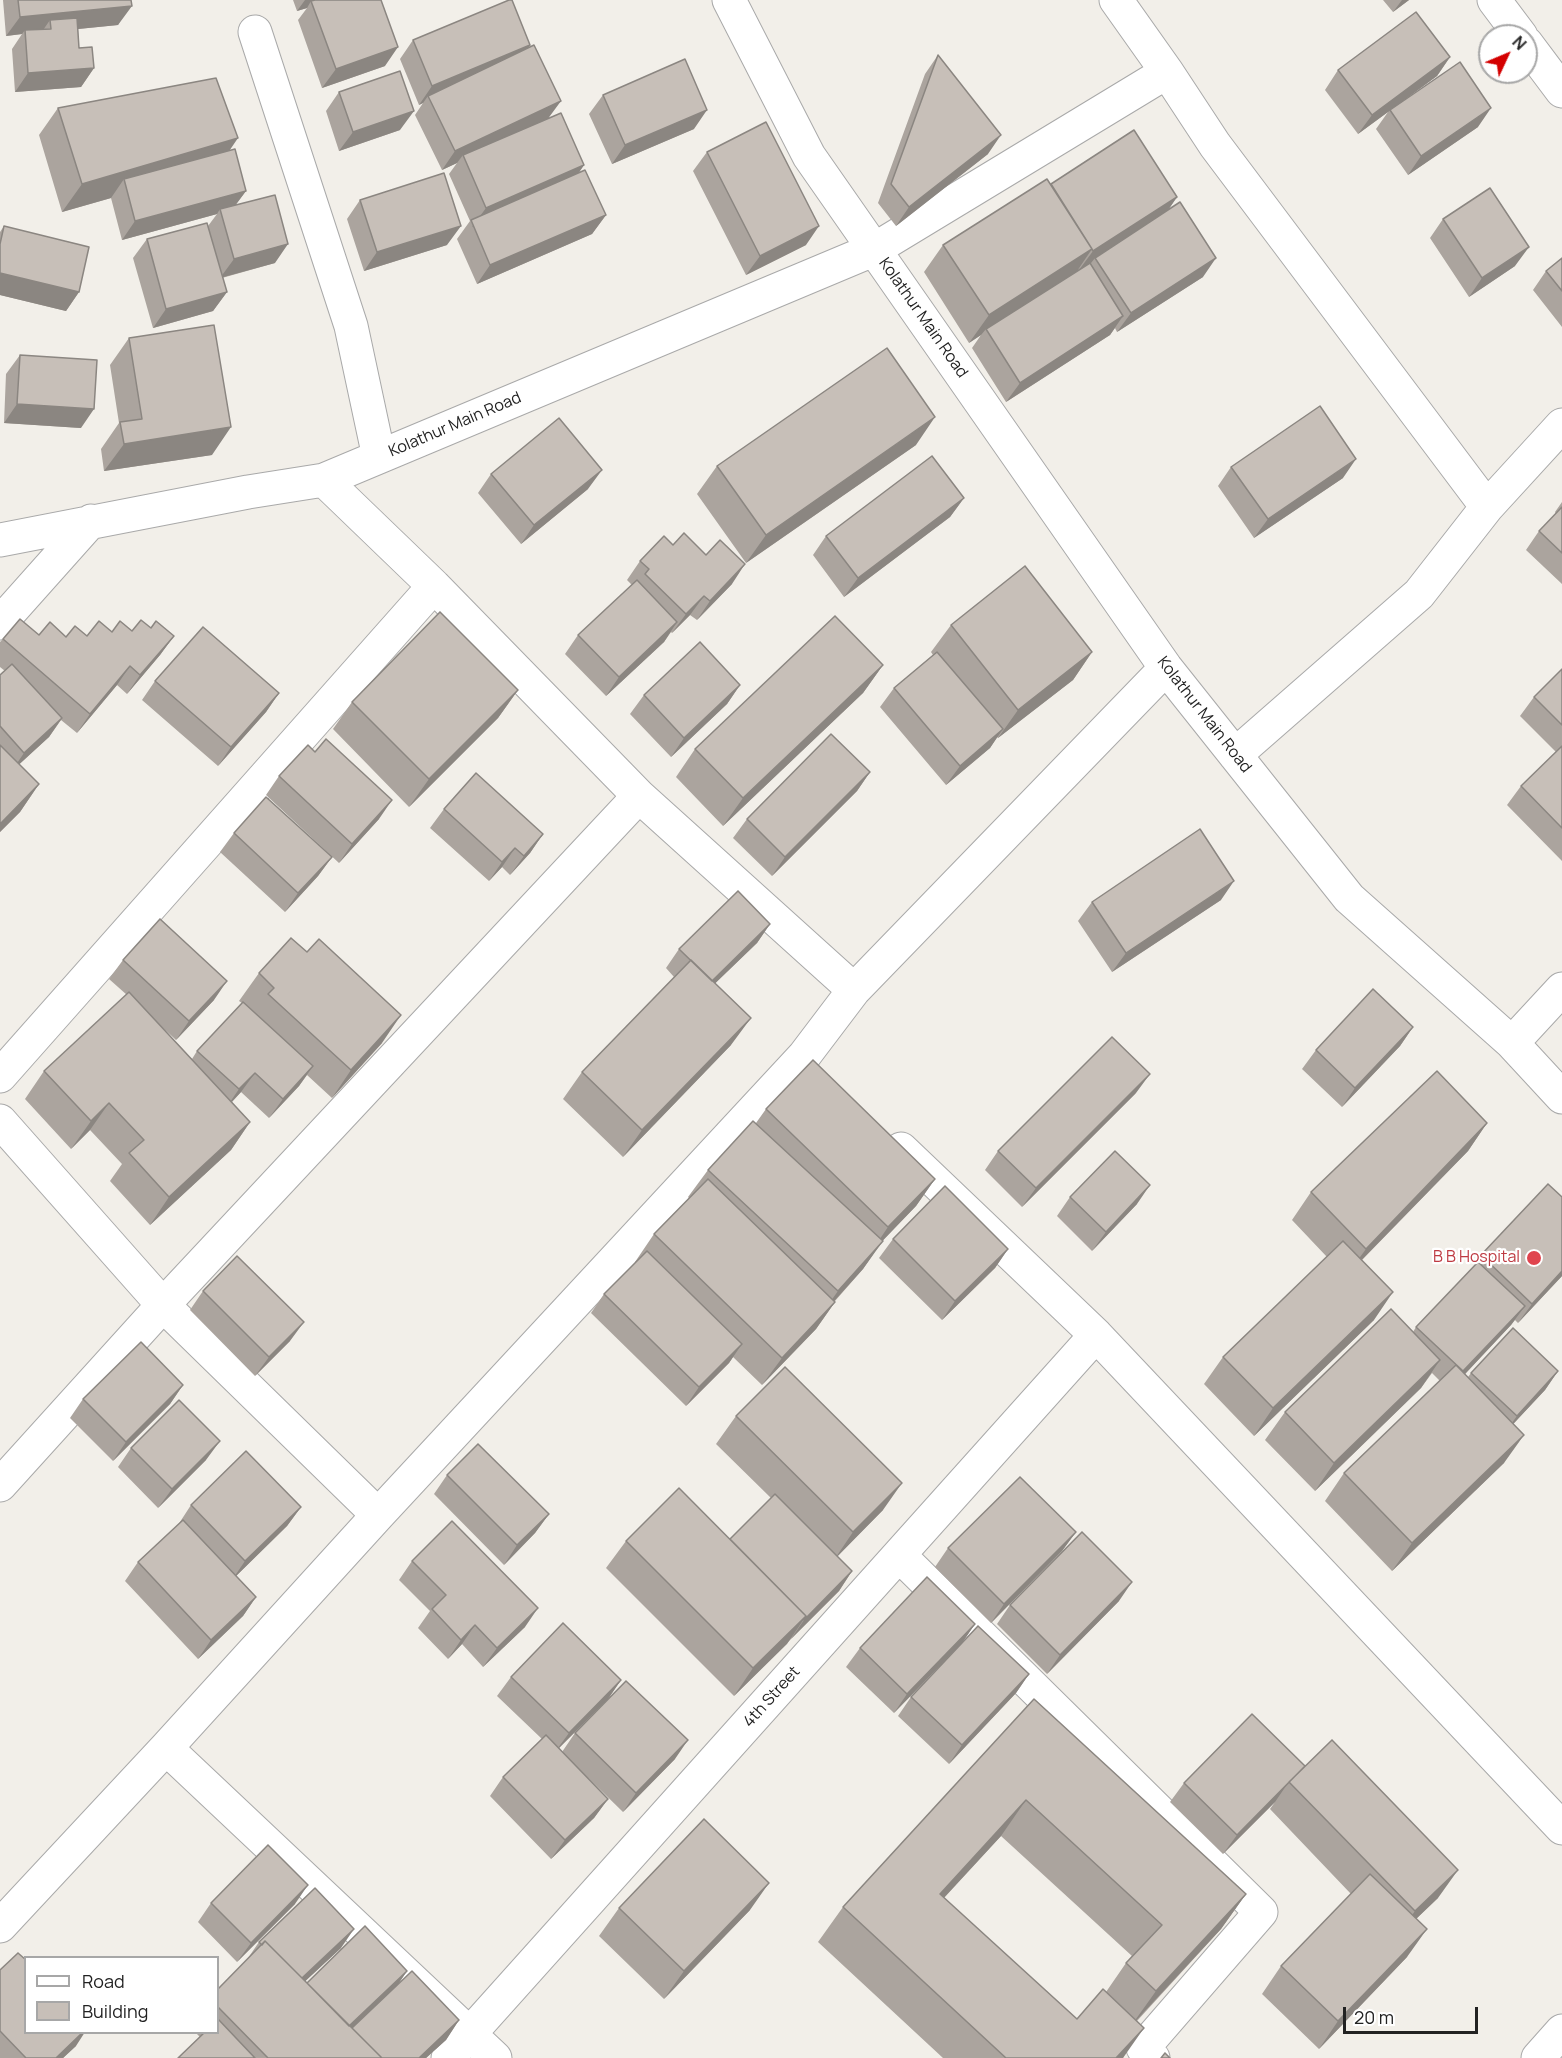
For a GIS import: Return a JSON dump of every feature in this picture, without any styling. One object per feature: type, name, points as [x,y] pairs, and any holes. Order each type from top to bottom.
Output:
[{"type":"street","points":[[729,0],[809,156],[875,249],[1167,72]]},
{"type":"street","points":[[1116,0],[1222,154],[1487,507]]},
{"type":"street","points":[[1494,0],[1512,24]]},
{"type":"street","points":[[255,32],[351,326],[380,457]]},
{"type":"street","points":[[1538,59],[1562,92]]},
{"type":"street","name":"Kolathur Main Road","points":[[0,540],[91,521],[324,480],[875,249],[1166,668],[1349,898],[1512,1043],[1562,1096]]},
{"type":"street","points":[[1235,755],[1419,594],[1487,507],[1562,425]]},
{"type":"street","points":[[324,480],[434,586],[639,796],[854,990]]},
{"type":"street","points":[[0,623],[91,521]]},
{"type":"street","points":[[0,1076],[434,586]]},
{"type":"street","points":[[0,1926],[378,1515],[813,1065],[854,990],[1166,668]]},
{"type":"street","points":[[0,1485],[164,1305],[639,796]]},
{"type":"street","points":[[1512,1043],[1562,989]]},
{"type":"street","points":[[0,1121],[164,1305],[378,1515]]},
{"type":"street","points":[[881,1130],[1096,1335],[1562,1828]]},
{"type":"street","name":"4th Street","points":[[458,2047],[1096,1335]]},
{"type":"street","points":[[899,1555],[1261,1912],[1143,2048],[1153,2058]]},
{"type":"street","points":[[166,1748],[458,2047],[495,2058]]},
{"type":"street","points":[[1538,2058],[1562,2031]]},
{"type":"building","points":[[18,0],[131,0],[132,6],[20,17]]},
{"type":"building","points":[[381,0],[398,47],[336,69],[311,1]]},
{"type":"building","points":[[512,0],[530,45],[432,86],[413,40]]},
{"type":"building","points":[[1416,12],[1450,57],[1372,115],[1338,70]]},
{"type":"building","points":[[77,18],[79,48],[92,47],[94,68],[28,73],[25,30],[51,29],[50,20]]},
{"type":"building","points":[[534,45],[561,101],[455,151],[428,96]]},
{"type":"building","points":[[938,55],[1001,135],[909,207],[891,184]]},
{"type":"building","points":[[685,59],[707,110],[625,145],[603,95]]},
{"type":"building","points":[[1460,62],[1491,108],[1421,156],[1390,110]]},
{"type":"building","points":[[400,71],[414,111],[353,132],[339,92]]},
{"type":"building","points":[[216,78],[238,138],[82,184],[58,108]]},
{"type":"building","points":[[561,113],[584,165],[486,208],[463,155]]},
{"type":"building","points":[[766,122],[819,226],[760,256],[707,152]]},
{"type":"building","points":[[1134,130],[1177,197],[1093,251],[1051,184]]},
{"type":"building","points":[[235,149],[246,191],[135,221],[124,179]]},
{"type":"building","points":[[585,170],[606,215],[490,265],[471,220]]},
{"type":"building","points":[[444,173],[461,226],[377,252],[360,200]]},
{"type":"building","points":[[1047,179],[1092,249],[989,315],[943,245]]},
{"type":"building","points":[[1490,188],[1529,247],[1482,278],[1443,219]]},
{"type":"building","points":[[275,195],[288,244],[234,259],[220,209]]},
{"type":"building","points":[[1180,202],[1216,258],[1131,313],[1095,258]]},
{"type":"building","points":[[207,223],[227,292],[166,309],[147,239]]},
{"type":"building","points":[[4,226],[89,247],[79,292],[0,273],[0,244]]},
{"type":"building","points":[[1562,258],[1562,291],[1546,271]]},
{"type":"building","points":[[1090,263],[1123,316],[1020,383],[986,329]]},
{"type":"building","points":[[214,325],[231,427],[124,444],[120,422],[142,419],[129,338]]},
{"type":"building","points":[[887,348],[935,417],[766,535],[717,466]]},
{"type":"building","points":[[20,355],[97,360],[94,409],[17,404]]},
{"type":"building","points":[[1320,406],[1356,459],[1268,519],[1231,467]]},
{"type":"building","points":[[559,418],[602,470],[534,525],[491,474]]},
{"type":"building","points":[[932,456],[964,498],[858,578],[826,536]]},
{"type":"building","points":[[1562,507],[1562,553],[1539,531]]},
{"type":"building","points":[[684,533],[706,555],[720,540],[745,564],[710,601],[704,596],[686,614],[645,574],[649,569],[640,561],[664,536],[673,545]]},
{"type":"building","points":[[1025,566],[1092,652],[1018,710],[951,625]]},
{"type":"building","points":[[637,580],[677,622],[619,677],[578,635]]},
{"type":"building","points":[[440,612],[518,690],[429,779],[352,702]]},
{"type":"building","points":[[835,616],[883,665],[743,798],[695,749]]},
{"type":"building","points":[[20,619],[39,635],[50,622],[66,637],[75,626],[87,636],[99,621],[112,632],[120,621],[132,631],[141,620],[151,628],[156,621],[174,636],[140,675],[130,666],[90,714],[3,639]]},
{"type":"building","points":[[203,627],[279,693],[231,747],[155,681]]},
{"type":"building","points":[[700,642],[740,685],[684,738],[644,695]]},
{"type":"building","points":[[937,652],[1003,729],[960,766],[894,688]]},
{"type":"building","points":[[12,664],[62,718],[24,753],[0,726],[0,675]]},
{"type":"building","points":[[1562,669],[1562,725],[1534,697]]},
{"type":"building","points":[[831,734],[870,772],[785,857],[747,819]]},
{"type":"building","points":[[326,739],[392,800],[352,844],[279,776],[308,745],[315,752]]},
{"type":"building","points":[[0,745],[39,784],[0,824]]},
{"type":"building","points":[[1562,746],[1562,828],[1521,786]]},
{"type":"building","points":[[476,773],[543,834],[524,856],[515,848],[502,862],[444,809]]},
{"type":"building","points":[[266,797],[332,857],[298,893],[234,833]]},
{"type":"building","points":[[1200,829],[1234,881],[1126,953],[1092,902]]},
{"type":"building","points":[[738,891],[770,924],[712,981],[679,949]]},
{"type":"building","points":[[160,919],[227,981],[189,1021],[123,960]]},
{"type":"building","points":[[291,938],[307,952],[319,939],[401,1015],[351,1070],[268,994],[274,988],[259,973]]},
{"type":"building","points":[[691,960],[751,1018],[642,1130],[582,1072]]},
{"type":"building","points":[[1373,989],[1413,1027],[1355,1088],[1316,1050]]},
{"type":"building","points":[[129,992],[250,1122],[169,1197],[129,1153],[144,1140],[109,1103],[91,1121],[44,1071]]},
{"type":"building","points":[[243,1002],[313,1066],[283,1099],[255,1073],[239,1089],[197,1051]]},
{"type":"building","points":[[1112,1037],[1150,1074],[1036,1188],[998,1151]]},
{"type":"building","points":[[813,1060],[935,1179],[888,1227],[766,1109]]},
{"type":"building","points":[[1437,1071],[1487,1123],[1366,1249],[1311,1192]]},
{"type":"building","points":[[753,1121],[883,1241],[838,1291],[708,1170]]},
{"type":"building","points":[[1115,1151],[1150,1185],[1106,1232],[1070,1197]]},
{"type":"building","points":[[708,1179],[835,1302],[782,1358],[654,1234]]},
{"type":"building","points":[[1548,1184],[1562,1197],[1562,1271],[1532,1304],[1481,1255]]},
{"type":"building","points":[[945,1186],[1008,1249],[955,1301],[893,1239]]},
{"type":"building","points":[[1343,1241],[1393,1292],[1273,1408],[1223,1357]]},
{"type":"building","points":[[647,1251],[742,1344],[699,1387],[604,1294]]},
{"type":"building","points":[[237,1256],[304,1322],[269,1357],[203,1291]]},
{"type":"building","points":[[1478,1262],[1525,1306],[1463,1371],[1416,1327]]},
{"type":"building","points":[[1391,1309],[1440,1360],[1334,1463],[1285,1412]]},
{"type":"building","points":[[1513,1328],[1558,1371],[1517,1416],[1471,1373]]},
{"type":"building","points":[[141,1342],[183,1385],[126,1442],[83,1399]]},
{"type":"building","points":[[1456,1365],[1524,1435],[1412,1543],[1344,1473]]},
{"type":"building","points":[[785,1367],[902,1483],[853,1532],[736,1416]]},
{"type":"building","points":[[179,1400],[220,1441],[172,1489],[131,1448]]},
{"type":"building","points":[[478,1444],[549,1514],[517,1545],[447,1475]]},
{"type":"building","points":[[246,1451],[301,1507],[245,1561],[191,1505]]},
{"type":"building","points":[[1020,1477],[1076,1532],[1004,1604],[948,1548]]},
{"type":"building","points":[[679,1488],[806,1616],[753,1668],[626,1541]]},
{"type":"building","points":[[775,1494],[852,1571],[804,1620],[806,1616],[730,1539]]},
{"type":"building","points":[[183,1520],[256,1597],[211,1640],[138,1562]]},
{"type":"building","points":[[452,1521],[538,1608],[497,1648],[475,1625],[461,1640],[432,1609],[446,1595],[412,1561]]},
{"type":"building","points":[[1082,1532],[1132,1582],[1060,1655],[1010,1605]]},
{"type":"building","points":[[927,1577],[975,1624],[907,1694],[860,1648]]},
{"type":"building","points":[[563,1623],[621,1680],[569,1733],[511,1677]]},
{"type":"building","points":[[978,1626],[1029,1674],[962,1745],[911,1697]]},
{"type":"building","points":[[626,1681],[688,1740],[636,1793],[575,1733]]},
{"type":"building","points":[[1034,1699],[1246,1894],[1156,1991],[1126,1963],[1162,1925],[1026,1800],[940,1894],[1077,2019],[1103,1989],[1144,2028],[1116,2058],[1006,2058],[843,1907]]},
{"type":"building","points":[[1252,1714],[1305,1766],[1237,1835],[1184,1783]]},
{"type":"building","points":[[546,1735],[608,1799],[565,1840],[503,1777]]},
{"type":"building","points":[[1332,1740],[1458,1870],[1415,1911],[1289,1782]]},
{"type":"building","points":[[704,1819],[769,1883],[684,1971],[619,1908]]},
{"type":"building","points":[[268,1845],[308,1885],[251,1943],[211,1903]]},
{"type":"building","points":[[1370,1874],[1427,1929],[1338,2021],[1281,1966]]},
{"type":"building","points":[[315,1888],[354,1929],[302,1978],[265,1941],[262,1945],[259,1942]]},
{"type":"building","points":[[365,1926],[407,1971],[349,2026],[307,1983]]},
{"type":"building","points":[[265,1941],[382,2058],[268,2058],[219,2008],[219,1988]]},
{"type":"building","points":[[18,1953],[24,1958],[24,2034],[81,2034],[56,2058],[26,2058],[0,2031],[0,1970]]},
{"type":"building","points":[[412,1971],[459,2020],[419,2058],[382,2058],[352,2028]]},
{"type":"building","points":[[219,2020],[255,2058],[178,2058],[203,2034],[219,2034]]},
{"type":"place","name":"B B Hospital","points":[[1534,1258]]}]
